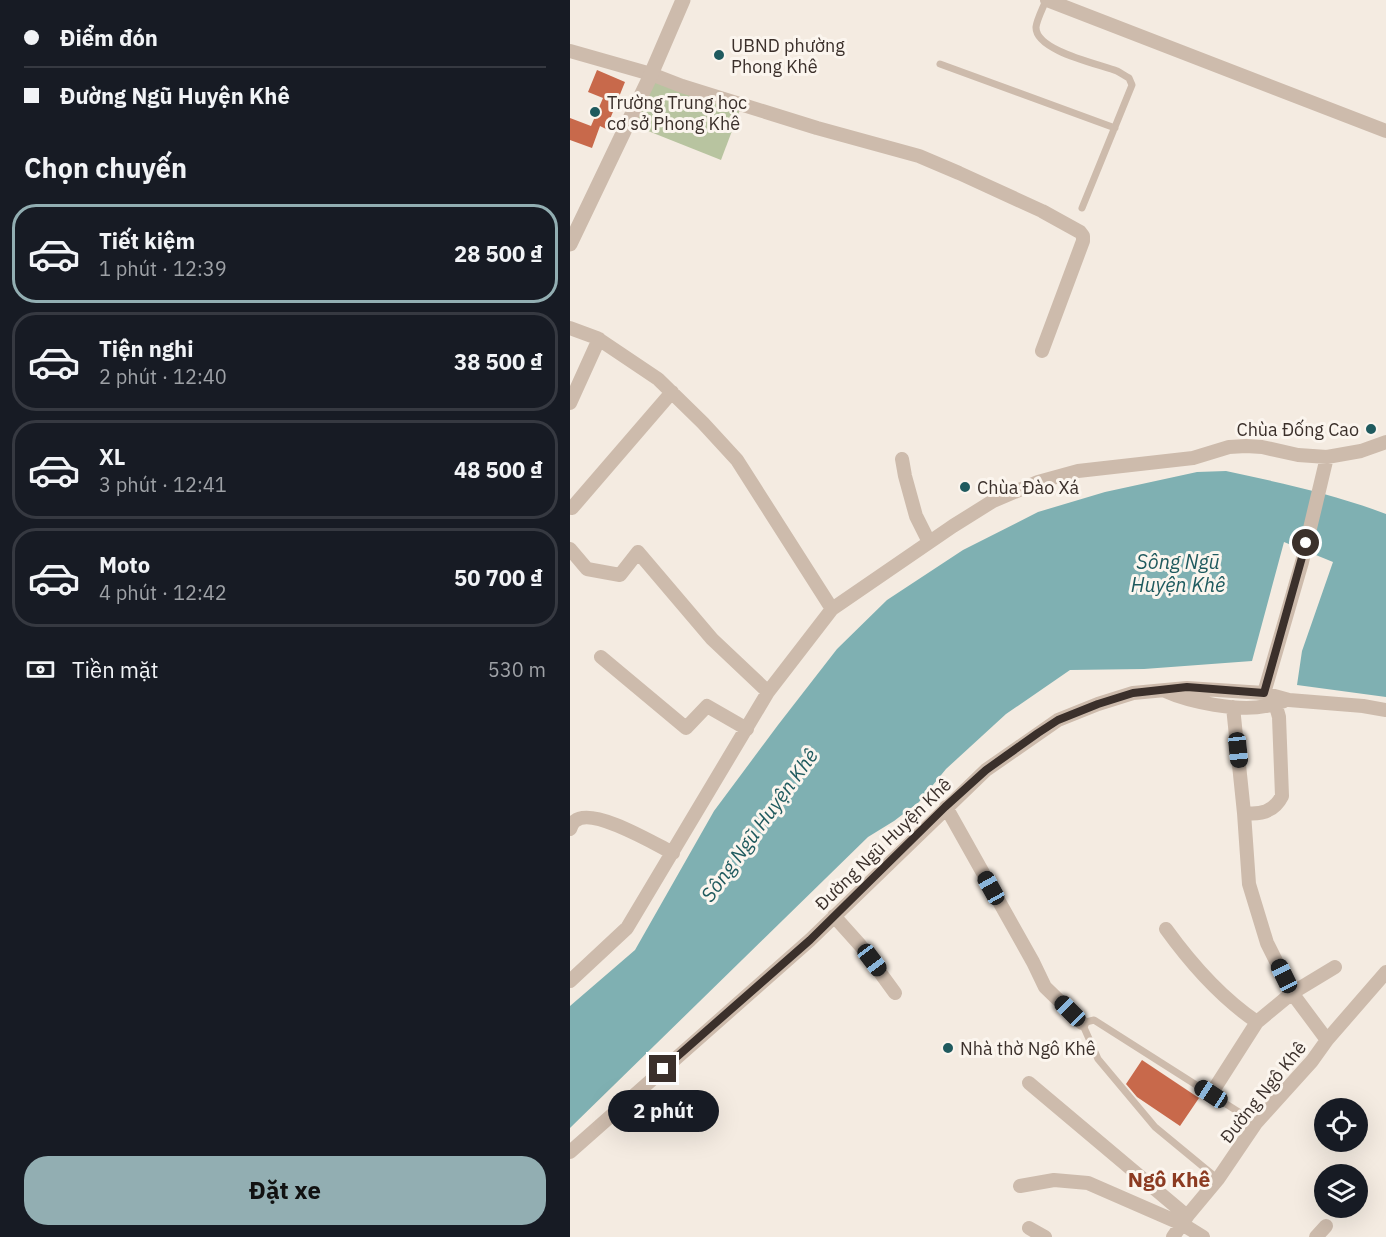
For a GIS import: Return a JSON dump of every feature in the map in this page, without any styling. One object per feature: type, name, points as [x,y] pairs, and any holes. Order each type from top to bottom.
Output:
[{"type":"street","points":[[570,244],[651,74],[683,0]]},
{"type":"street","points":[[1046,0],[1386,132]]},
{"type":"street","points":[[570,51],[651,74],[682,86],[817,128],[919,156],[1032,206],[1080,232],[1083,241],[1042,351]]},
{"type":"street","points":[[570,328],[599,339],[658,379],[704,423],[737,460],[832,609]]},
{"type":"street","points":[[570,402],[599,339]]},
{"type":"street","points":[[571,510],[672,392]]},
{"type":"street","points":[[570,981],[627,928],[768,692],[832,609],[929,542],[993,501],[1038,482],[1078,471],[1193,458],[1229,447],[1246,446],[1262,447],[1325,463],[1386,442]]},
{"type":"street","points":[[902,459],[916,516],[929,542]]},
{"type":"street","points":[[1264,693],[1302,562],[1325,463]]},
{"type":"street","points":[[570,549],[587,569],[620,575],[638,552],[712,639],[768,692]]},
{"type":"street","points":[[601,657],[686,728],[707,706],[747,729]]},
{"type":"street","name":"Đường Ngũ Huyện Khê","points":[[570,1152],[810,940],[945,807],[986,770],[1058,720],[1133,693],[1187,687],[1264,693],[1282,702],[1363,706],[1386,710]]},
{"type":"street","points":[[1163,690],[1180,697],[1233,707],[1265,706],[1282,702],[1279,717],[1282,796],[1269,811],[1255,814],[1244,813]]},
{"type":"street","points":[[1233,707],[1249,884],[1267,943],[1292,993],[1328,1040]]},
{"type":"street","points":[[945,807],[1045,987],[1082,1023]]},
{"type":"street","points":[[570,829],[574,821],[580,818],[588,817],[606,821],[673,853]]},
{"type":"street","points":[[834,916],[860,945],[895,993]]},
{"type":"street","points":[[1166,929],[1203,977],[1226,999],[1257,1022]]},
{"type":"street","points":[[1211,1094],[1257,1022],[1292,993],[1335,968]]},
{"type":"street","name":"Đường Ngô Khê","points":[[1173,1237],[1218,1179],[1256,1123],[1312,1061],[1386,972]]},
{"type":"street","points":[[1029,1083],[1203,1237]]},
{"type":"street","points":[[1020,1186],[1054,1180],[1088,1183],[1184,1220]]},
{"type":"street","points":[[1316,1237],[1326,1226]]},
{"type":"street","points":[[1029,1228],[1045,1237]]},
{"type":"lane","points":[[1046,0],[1036,27],[1037,33],[1044,42],[1062,52],[1117,71],[1129,78],[1132,85],[1082,208]]},
{"type":"lane","points":[[940,64],[1115,128]]},
{"type":"lane","points":[[1218,1179],[1155,1126],[1098,1059],[1082,1023],[1094,1020],[1256,1123]]},
{"type":"green space","points":[[655,78],[741,107],[721,160],[633,125]]},
{"type":"water","name":"Sông Ngũ Huyện Khê","points":[[1226,471],[1327,495],[1386,514],[1386,697],[1297,685],[1302,651],[1333,562],[1284,542],[1252,661],[1144,669],[1070,670],[1006,714],[946,769],[919,802],[868,837],[570,1128],[570,1006],[635,950],[714,811],[837,649],[887,600],[963,550],[1038,512],[1105,492],[1197,472]]},
{"type":"building","points":[[597,70],[625,82],[606,129],[600,126],[592,148],[570,140],[570,118],[591,126],[603,98],[588,92]]},
{"type":"building","points":[[1142,1060],[1199,1098],[1180,1126],[1137,1097],[1126,1084]]},
{"type":"place","name":"UBND phường Phong Khê","points":[[719,55]]},
{"type":"place","name":"Trường Trung học cơ sở Phong Khê","points":[[595,112]]},
{"type":"place","name":"Chùa Đống Cao","points":[[1371,429]]},
{"type":"place","name":"Chùa Đào Xá","points":[[965,487]]},
{"type":"place","name":"Nhà thờ Ngô Khê","points":[[948,1048]]},
{"type":"district","name":"Ngô Khê","points":[[1169,1179]]},
{"type":"route","points":[[663,1069],[810,940],[945,807],[986,770],[1058,720],[1133,693],[1187,687],[1264,693],[1306,543]]}]
